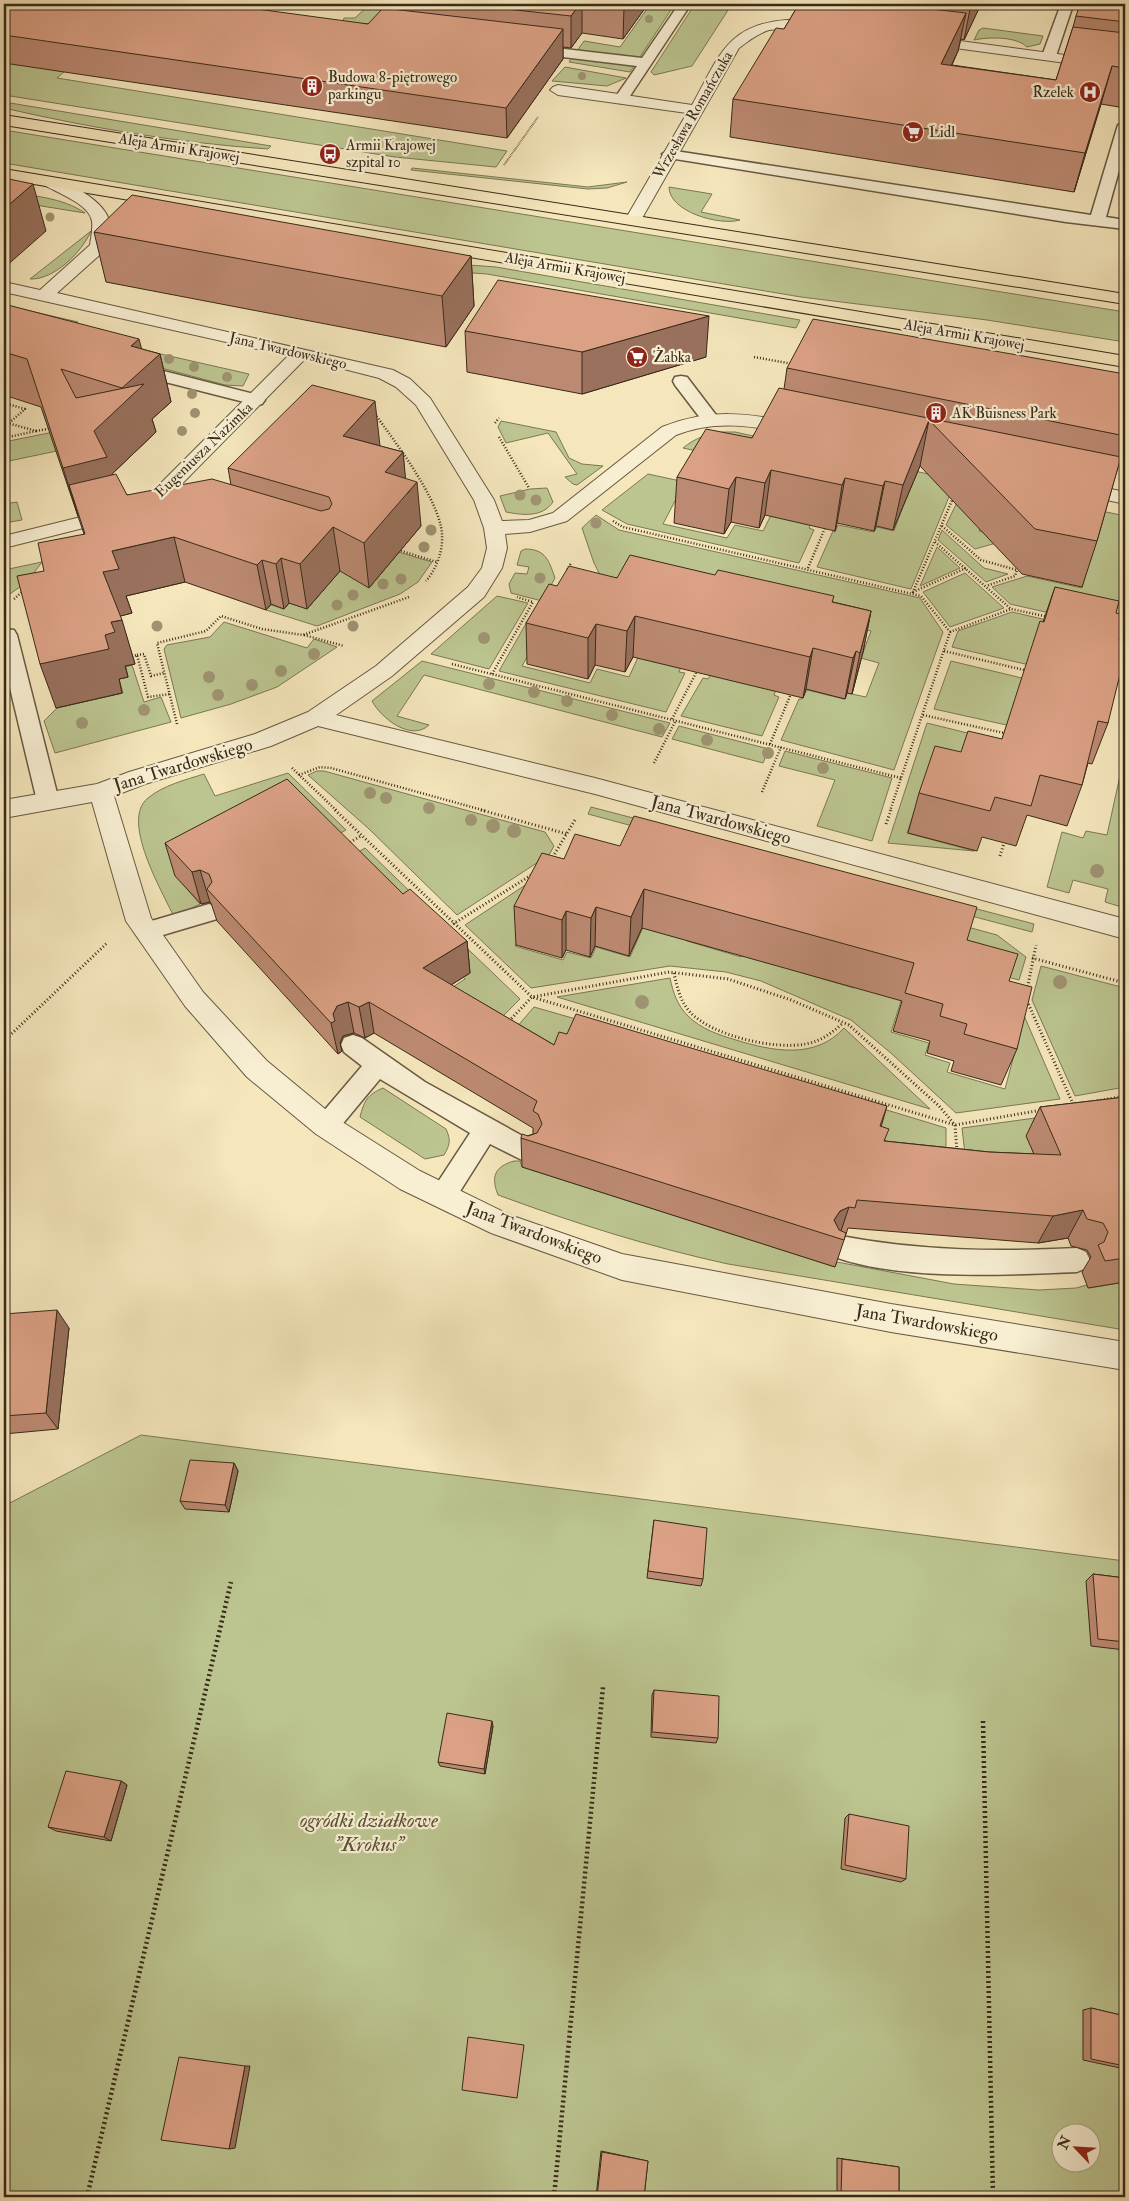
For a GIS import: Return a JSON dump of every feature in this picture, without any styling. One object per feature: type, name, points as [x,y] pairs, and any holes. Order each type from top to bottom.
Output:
[{"type":"main road","name":"Aleja Armii Krajowej","points":[[4,120],[1125,299]]},
{"type":"main road","name":"Aleja Armii Krajowej","points":[[4,174],[1125,362]]},
{"type":"street","name":"Wrzesława Romańczuka","points":[[633,220],[669,154],[733,46],[745,34],[757,28],[772,25],[792,24],[837,29]]},
{"type":"street","points":[[905,38],[1125,66]]},
{"type":"street","points":[[558,90],[695,110]]},
{"type":"street","points":[[50,182],[75,196],[98,215],[101,220],[98,247]]},
{"type":"street","points":[[174,220],[233,213]]},
{"type":"street","points":[[45,295],[98,247],[150,225]]},
{"type":"street","name":"Jana Twardowskiego","points":[[4,288],[45,295],[386,374],[403,383],[423,402],[484,500],[494,528],[496,548],[492,568],[476,592],[407,652],[316,718],[263,740],[137,778],[101,792],[139,921],[194,999],[257,1069],[326,1126],[410,1180],[501,1224],[622,1266],[891,1318],[1125,1356]]},
{"type":"street","name":"Eugeniusza Nazimka","points":[[4,542],[136,509],[158,497],[301,353]]},
{"type":"street","points":[[494,528],[530,526],[560,517],[669,431],[687,422],[710,419],[744,419],[812,433]]},
{"type":"street","points":[[1051,482],[1125,498]]},
{"type":"street","name":"Jana Twardowskiego","points":[[316,718],[595,786],[1125,929]]},
{"type":"street","points":[[4,809],[101,792]]},
{"type":"lane","points":[[621,99],[685,4]]},
{"type":"lane","points":[[1049,56],[1067,5]]},
{"type":"lane","points":[[519,47],[647,63]]},
{"type":"lane","points":[[1097,220],[1125,125]]},
{"type":"lane","points":[[669,154],[1125,224]]},
{"type":"lane","points":[[117,365],[256,400]]},
{"type":"lane","points":[[682,381],[710,419]]},
{"type":"lane","points":[[158,497],[181,504]]},
{"type":"lane","points":[[7,635],[48,801]]},
{"type":"lane","points":[[146,931],[209,913]]},
{"type":"lane","points":[[354,1045],[377,1065],[433,1101],[528,1152]]},
{"type":"lane","points":[[326,1126],[377,1065]]},
{"type":"lane","points":[[443,1196],[486,1129]]},
{"type":"lane","points":[[841,1248],[882,1257],[964,1262],[1012,1264],[1077,1260]]},
{"type":"path","points":[[500,170],[558,90]]},
{"type":"path","points":[[754,357],[798,365]]},
{"type":"path","points":[[4,403],[25,409],[9,424]]},
{"type":"path","points":[[373,412],[423,491],[441,524],[442,540],[437,562],[429,578],[422,585]]},
{"type":"path","points":[[495,423],[499,418]]},
{"type":"path","points":[[4,422],[36,431]]},
{"type":"path","points":[[4,438],[54,427]]},
{"type":"path","points":[[499,437],[529,488],[553,482],[580,502],[623,526],[913,592],[921,596],[950,632]]},
{"type":"path","points":[[913,592],[955,494]]},
{"type":"path","points":[[942,526],[981,560],[1017,570],[1015,576],[985,586]]},
{"type":"path","points":[[808,568],[825,528]]},
{"type":"path","points":[[935,542],[1011,609],[1049,617]]},
{"type":"path","points":[[390,548],[437,562]]},
{"type":"path","points":[[566,571],[571,563]]},
{"type":"path","points":[[913,592],[966,568]]},
{"type":"path","points":[[13,600],[25,589]]},
{"type":"path","points":[[304,635],[408,597],[415,591]]},
{"type":"path","points":[[533,602],[540,603]]},
{"type":"path","points":[[950,632],[1011,609]]},
{"type":"path","points":[[177,724],[157,643],[206,631],[221,616],[262,629],[304,635],[344,646]]},
{"type":"path","points":[[1116,631],[1125,633]]},
{"type":"path","points":[[407,652],[902,778],[950,632]]},
{"type":"path","points":[[944,651],[1024,670]]},
{"type":"path","points":[[132,656],[144,654],[151,676],[164,673]]},
{"type":"path","points":[[137,655],[148,697],[170,694]]},
{"type":"path","points":[[672,719],[696,673]]},
{"type":"path","points":[[770,744],[790,696]]},
{"type":"path","points":[[923,714],[1004,734]]},
{"type":"path","points":[[667,738],[676,720]]},
{"type":"path","points":[[263,740],[453,924],[532,997],[955,1125],[1043,1110]]},
{"type":"path","points":[[773,765],[781,747]]},
{"type":"path","points":[[299,775],[320,767],[331,768],[567,834]]},
{"type":"path","points":[[558,865],[550,863],[595,786]]},
{"type":"path","points":[[340,848],[361,836]]},
{"type":"path","points":[[453,924],[534,873]]},
{"type":"path","points":[[1047,908],[1032,958],[1026,999],[1073,1104]]},
{"type":"path","points":[[4,1041],[107,943]]},
{"type":"path","points":[[1032,958],[1125,983]]},
{"type":"path","points":[[674,973],[680,996],[692,1014],[710,1026],[766,1045],[790,1047],[814,1043],[834,1033],[843,1023]]},
{"type":"path","points":[[506,1024],[532,997],[674,973],[728,979],[790,1000],[849,1025],[939,1106],[955,1125],[958,1155]]},
{"type":"path","points":[[658,1044],[661,1036]]},
{"type":"path","points":[[805,1088],[807,1081]]},
{"type":"path","points":[[1097,1110],[1094,1101],[1125,1096]]},
{"type":"path","points":[[1063,1106],[1080,1103]]},
{"type":"path","points":[[87,2197],[231,1582]]},
{"type":"path","points":[[554,2197],[603,1688]]},
{"type":"path","points":[[983,1721],[993,2197]]},
{"type":"green space","points":[[370,4],[400,4],[398,21],[340,29],[344,18],[355,18]]},
{"type":"green space","points":[[624,4],[675,4],[630,72],[569,62],[584,41],[620,47],[647,9],[623,6]]},
{"type":"green space","points":[[695,4],[732,4],[692,66],[654,75],[651,72]]},
{"type":"green space","points":[[983,28],[1043,36],[1040,44],[1027,47],[1022,43],[1009,39],[987,38],[974,40],[979,30]]},
{"type":"green space","points":[[4,30],[79,59],[57,78],[507,151],[496,167],[395,157],[4,95]]},
{"type":"green space","points":[[565,67],[626,78],[607,86],[552,81]]},
{"type":"green space","points":[[4,102],[271,146],[268,149],[201,143],[135,134],[4,108]]},
{"type":"green space","points":[[4,130],[1125,312],[1125,342],[987,320],[801,297],[4,163]]},
{"type":"green space","points":[[412,168],[588,187],[627,182],[607,188],[588,189],[411,170]]},
{"type":"green space","points":[[669,187],[712,194],[701,212],[740,220],[720,221],[709,219],[686,210],[677,204],[671,196]]},
{"type":"green space","points":[[4,191],[56,200],[85,213],[4,200]]},
{"type":"green space","points":[[91,231],[81,248],[66,263],[48,275],[30,279]]},
{"type":"green space","points":[[469,265],[496,267],[800,320],[796,328],[487,274],[389,267]]},
{"type":"green space","points":[[4,305],[78,322],[68,333],[249,374],[243,386],[225,385],[4,326]]},
{"type":"green space","points":[[501,421],[556,432],[569,458],[582,464],[603,466],[577,485],[573,484],[565,477],[577,474],[548,433],[506,443],[498,427]]},
{"type":"green space","points":[[103,422],[76,447],[4,462],[4,442]]},
{"type":"green space","points":[[723,432],[735,432],[956,480],[911,589],[817,567],[833,531],[835,532],[838,525],[874,532],[877,527],[894,531],[905,501],[683,448],[702,437]]},
{"type":"green space","points":[[648,474],[685,482],[663,524],[727,538],[735,525],[763,531],[773,511],[812,520],[809,528],[814,530],[799,563],[627,524],[602,510]]},
{"type":"green space","points":[[967,482],[1125,516],[1125,630],[1010,604],[992,587],[1027,576],[1082,588],[1098,531],[991,498],[979,531],[1014,538],[975,549],[946,525]]},
{"type":"green space","points":[[547,488],[553,502],[538,513],[519,514],[506,512],[500,496],[530,489]]},
{"type":"green space","points":[[17,502],[22,520],[4,523],[4,504]]},
{"type":"green space","points":[[234,503],[432,562],[418,582],[400,594],[317,626],[266,610],[271,605],[284,609],[289,603],[308,609]]},
{"type":"green space","points":[[596,515],[619,530],[920,598],[943,632],[894,770],[781,740],[799,699],[802,699],[807,690],[844,699],[847,693],[866,697],[879,663],[861,658],[871,631],[639,577],[605,585],[594,563],[582,528]]},
{"type":"green space","points":[[942,530],[984,568],[1008,574],[986,582],[938,540]]},
{"type":"green space","points":[[937,547],[960,568],[920,586]]},
{"type":"green space","points":[[525,549],[538,551],[546,557],[555,578],[542,601],[511,593],[509,584],[515,573],[527,574],[529,567],[517,565],[521,551]]},
{"type":"green space","points":[[42,562],[27,582],[4,598],[4,570]]},
{"type":"green space","points":[[965,573],[1004,608],[950,627],[923,592]]},
{"type":"green space","points":[[497,596],[528,603],[489,669],[431,654]]},
{"type":"green space","points":[[1012,612],[1125,638],[1125,659],[1102,654],[1025,664],[952,647],[958,631]]},
{"type":"green space","points":[[528,620],[545,625],[522,666],[590,683],[597,669],[629,677],[640,653],[682,664],[679,672],[685,673],[666,712],[499,671]]},
{"type":"green space","points":[[224,622],[307,648],[314,639],[337,647],[277,687],[231,704],[181,718],[164,649],[167,645],[210,637]]},
{"type":"green space","points":[[422,661],[670,723],[662,737],[424,675],[397,716],[429,725],[422,730],[405,729],[389,721],[372,701]]},
{"type":"green space","points":[[951,661],[1026,679],[1011,726],[934,709]]},
{"type":"green space","points":[[132,665],[144,702],[161,697],[171,722],[55,753],[44,721],[57,708],[123,693],[119,679],[128,677],[126,667]]},
{"type":"green space","points":[[713,671],[777,687],[774,695],[779,697],[762,736],[681,716],[703,678],[708,679]]},
{"type":"green space","points":[[927,723],[1008,743],[923,786],[907,833],[974,851],[888,843]]},
{"type":"green space","points":[[679,726],[769,749],[763,763],[672,739]]},
{"type":"green space","points":[[785,751],[892,778],[872,841],[817,826],[835,780],[779,766]]},
{"type":"green space","points":[[1125,753],[1125,908],[1105,902],[1108,889],[1073,880],[1069,893],[1047,887],[1062,832],[1083,838],[1086,831],[1107,835]]},
{"type":"green space","points":[[317,771],[324,771],[545,832],[554,846],[549,855],[457,915],[368,828],[308,775]]},
{"type":"green space","points":[[288,773],[346,830],[324,842],[294,812],[175,875],[200,904],[174,917],[153,874],[141,838],[139,822],[141,808],[148,798],[168,786],[204,774],[215,796]]},
{"type":"green space","points":[[591,807],[748,848],[744,856],[588,814]]},
{"type":"green space","points":[[365,848],[428,909],[345,860]]},
{"type":"green space","points":[[548,870],[542,892],[515,946],[563,960],[567,952],[591,958],[596,947],[630,957],[644,925],[688,938],[687,941],[741,957],[743,954],[799,969],[799,972],[854,988],[856,984],[902,998],[891,1032],[929,1043],[925,1055],[950,1063],[947,1072],[1005,1089],[1022,1025],[1016,997],[1060,1099],[956,1113],[892,1054],[851,1020],[761,981],[726,972],[670,966],[531,988],[465,925]]},
{"type":"green space","points":[[867,880],[1034,924],[1032,932],[865,888]]},
{"type":"green space","points":[[872,901],[997,935],[1026,957],[1019,980],[981,970]]},
{"type":"green space","points":[[448,930],[520,999],[487,1032],[441,995],[465,979],[429,942]]},
{"type":"green space","points":[[1041,966],[1125,988],[1125,1087],[1075,1096],[1032,1000]]},
{"type":"green space","points":[[670,978],[676,998],[693,1021],[717,1034],[736,1040],[778,1049],[807,1049],[833,1038],[844,1028],[930,1109],[557,997]]},
{"type":"green space","points":[[534,1007],[642,1038],[566,1062],[504,1042]]},
{"type":"green space","points":[[383,1088],[446,1129],[449,1142],[444,1155],[425,1159],[360,1117],[367,1099],[373,1093]]},
{"type":"green space","points":[[824,1091],[946,1128],[946,1176],[888,1170]]},
{"type":"green space","points":[[1079,1112],[1031,1146],[1041,1174],[968,1180],[962,1128]]},
{"type":"green space","points":[[514,1161],[520,1161],[522,1167],[835,1267],[837,1262],[954,1284],[1039,1290],[1076,1288],[1087,1285],[1089,1288],[1125,1282],[1125,1330],[728,1264],[641,1242],[584,1225],[498,1195],[495,1183],[496,1174],[502,1166]]},
{"type":"green space","name":"ogródki działkowe \"Krokus\"","points":[[141,1435],[1125,1561],[1125,2197],[4,2197],[4,1506]]},
{"type":"building","points":[[4,4],[220,4],[368,24],[383,8],[563,29],[506,108],[4,35]]},
{"type":"building","points":[[460,4],[580,4],[571,16]]},
{"type":"building","points":[[600,4],[626,4],[624,7]]},
{"type":"building","points":[[799,4],[888,4],[966,13],[941,64],[1056,80],[1073,27],[1125,33],[1125,68],[1112,66],[1085,153],[733,99],[776,28],[784,29]]},
{"type":"building","points":[[1080,4],[1125,4],[1125,22],[1076,16]]},
{"type":"building","points":[[4,178],[33,184],[4,209]]},
{"type":"building","points":[[132,195],[471,256],[442,296],[94,232]]},
{"type":"building","points":[[498,280],[709,316],[582,352],[465,331]]},
{"type":"building","points":[[4,304],[139,339],[131,346],[160,354],[122,388],[61,369],[76,398],[144,384],[94,431],[107,457],[63,468],[27,359],[4,352]]},
{"type":"building","points":[[813,319],[1125,374],[1125,436],[787,368]]},
{"type":"building","points":[[312,385],[375,401],[343,436],[403,452],[385,472],[417,482],[364,543],[333,527],[300,564],[281,558],[276,564],[262,560],[257,565],[174,537],[112,551],[119,569],[103,572],[122,620],[111,622],[115,632],[105,635],[109,649],[40,664],[17,576],[44,571],[38,543],[85,534],[69,485],[116,474],[127,495],[212,479],[321,511],[329,509],[332,504],[329,497],[228,468]]},
{"type":"building","points":[[779,388],[1121,457],[1097,541],[1035,529],[929,420],[903,485],[885,481],[883,486],[845,478],[842,485],[771,470],[765,483],[736,477],[729,489],[677,477],[706,429],[752,438]]},
{"type":"building","points":[[630,555],[715,575],[718,570],[834,596],[832,602],[871,611],[860,653],[856,651],[853,658],[813,648],[810,657],[635,616],[627,631],[596,624],[588,638],[526,623],[549,584],[557,586],[569,566],[617,578]]},
{"type":"building","points":[[1055,587],[1119,601],[1116,613],[1125,615],[1119,640],[1125,641],[1125,654],[1108,723],[1098,721],[1082,785],[1040,775],[1031,806],[995,797],[990,811],[919,793],[935,746],[961,752],[968,731],[1002,739],[1040,621],[1044,622]]},
{"type":"building","points":[[287,779],[403,894],[410,889],[467,941],[423,968],[554,1045],[559,1032],[567,1034],[576,1014],[887,1106],[880,1126],[889,1129],[884,1141],[989,1152],[1061,1155],[1040,1107],[1125,1097],[1125,1258],[1105,1261],[1098,1245],[1104,1242],[1108,1232],[1103,1223],[1087,1219],[1083,1210],[1053,1216],[857,1200],[855,1208],[849,1207],[840,1211],[834,1220],[839,1230],[846,1233],[844,1240],[521,1138],[522,1134],[528,1136],[537,1133],[542,1124],[538,1114],[533,1111],[537,1101],[369,1002],[359,1007],[348,1002],[337,1006],[333,1014],[335,1021],[331,1023],[207,889],[212,882],[209,874],[200,870],[192,872],[165,843]]},
{"type":"building","points":[[634,816],[977,907],[967,940],[1018,954],[1009,981],[1032,987],[1017,1049],[964,1034],[967,1024],[940,1016],[943,1004],[905,993],[914,963],[644,889],[631,917],[596,907],[591,918],[566,911],[562,920],[514,906],[542,853],[564,859],[575,834],[620,846]]},
{"type":"building","points":[[57,1310],[46,1413],[4,1416],[4,1314]]},
{"type":"building","points":[[190,1460],[234,1463],[225,1505],[180,1501]]},
{"type":"building","points":[[654,1520],[707,1528],[703,1579],[648,1571]]},
{"type":"building","points":[[1093,1574],[1125,1578],[1125,1642],[1098,1639]]},
{"type":"building","points":[[654,1690],[719,1696],[718,1738],[652,1732]]},
{"type":"building","points":[[447,1713],[492,1721],[484,1769],[438,1762]]},
{"type":"building","points":[[66,1771],[121,1781],[104,1837],[48,1827]]},
{"type":"building","points":[[849,1814],[909,1826],[906,1879],[845,1865]]},
{"type":"building","points":[[1091,2008],[1125,2016],[1125,2066],[1091,2059]]},
{"type":"building","points":[[468,2037],[524,2045],[517,2098],[462,2090]]},
{"type":"building","points":[[179,2057],[245,2066],[229,2149],[161,2140]]},
{"type":"building","points":[[602,2152],[648,2161],[644,2197],[597,2197]]},
{"type":"building","points":[[842,2159],[899,2167],[899,2197],[841,2197]]},
{"type":"place","name":"Budowa 8-piętrowego parkingu","points":[[312,86]]},
{"type":"place","name":"Rzelek","points":[[1090,92]]},
{"type":"place","name":"Lidl","points":[[913,132]]},
{"type":"place","name":"Armii Krajowej szpital 10","points":[[330,154]]},
{"type":"place","name":"Żabka","points":[[637,357]]},
{"type":"place","name":"AK Buisness Park","points":[[936,413]]}]
